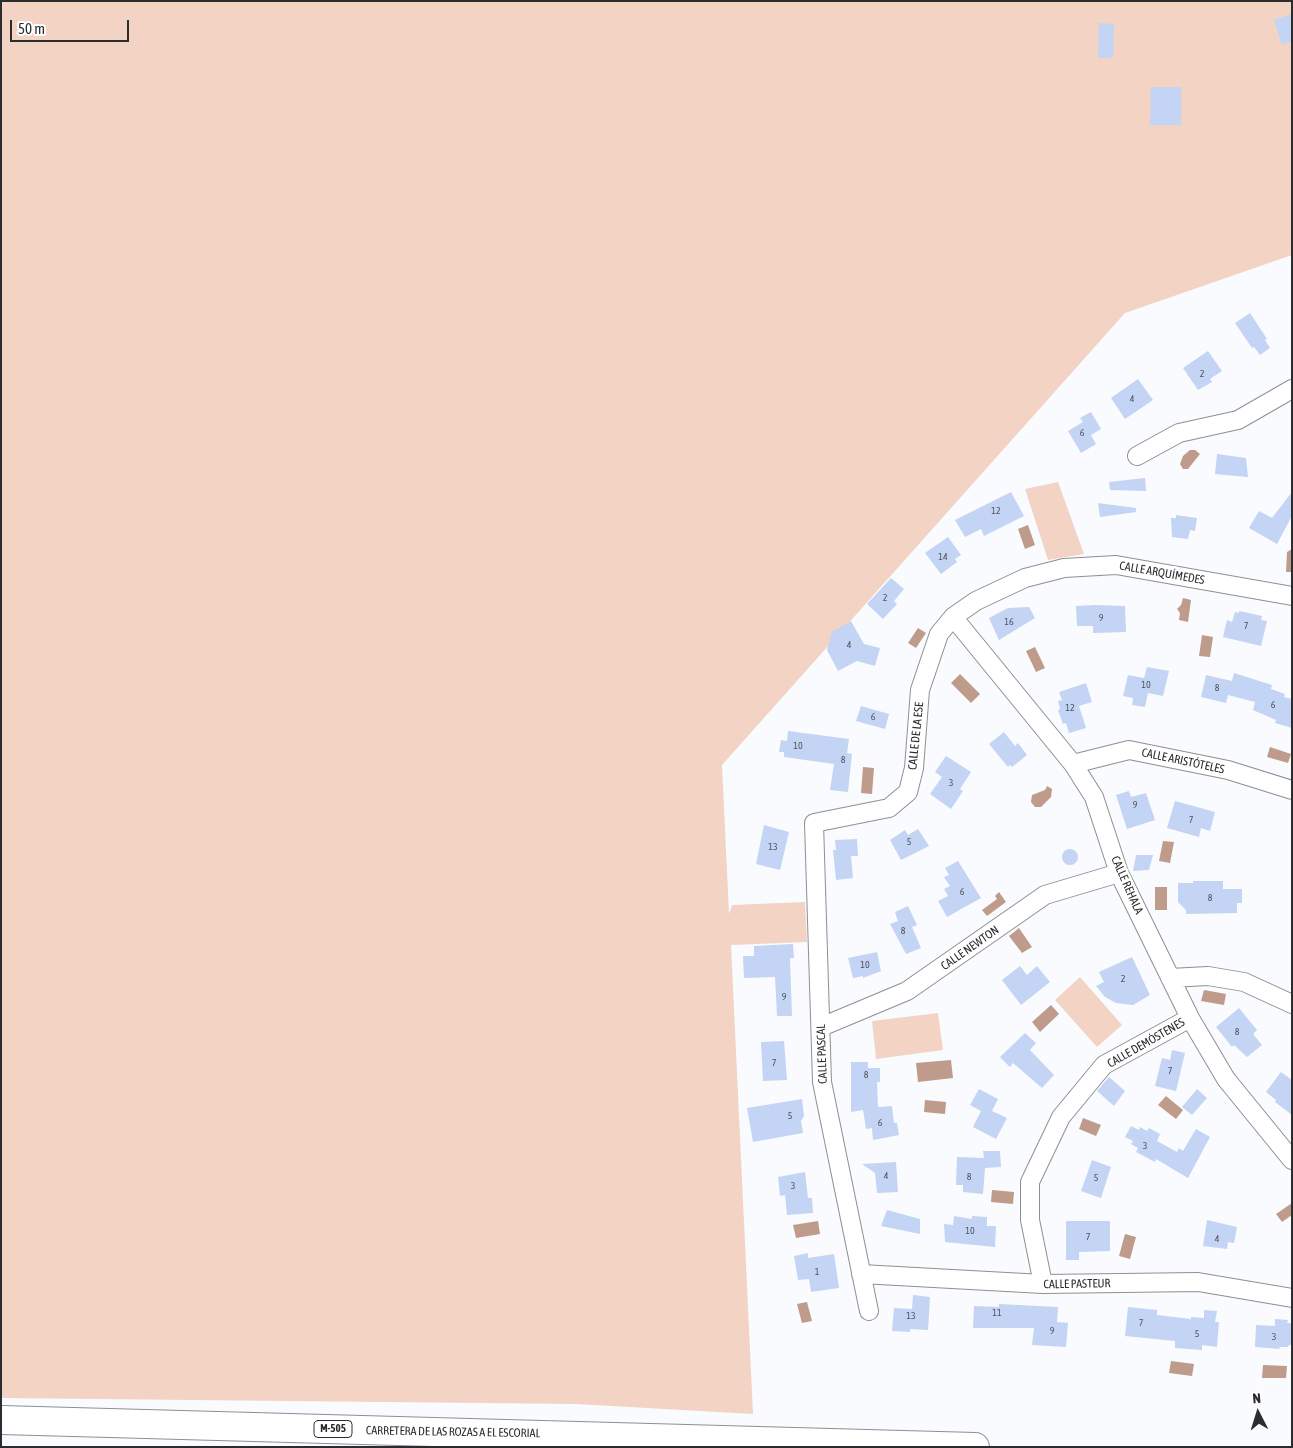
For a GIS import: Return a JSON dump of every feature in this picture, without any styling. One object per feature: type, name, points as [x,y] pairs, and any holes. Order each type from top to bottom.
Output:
[{"type":"highway","name":"CARRETERA DE LAS ROZAS A EL ESCORIAL","points":[[1,1420],[975,1447]]},
{"type":"street","points":[[1137,456],[1179,433],[1238,420],[1290,394]]},
{"type":"street","name":"CALLE ARQUÍMEDES","points":[[953,617],[976,601],[1025,578],[1064,568],[1116,565],[1292,596]]},
{"type":"street","name":"CALLE REHALA","points":[[953,617],[1073,764],[1094,797],[1119,873],[1190,1018],[1226,1079],[1292,1160]]},
{"type":"street","name":"CALLE DE LA ESE","points":[[814,823],[889,808],[908,792],[914,768],[920,690],[939,634],[953,617]]},
{"type":"street","name":"CALLE ARISTÓTELES","points":[[1073,764],[1129,750],[1228,770],[1292,790]]},
{"type":"street","name":"CALLE PASCAL","points":[[814,823],[822,1082],[869,1311]]},
{"type":"street","name":"CALLE NEWTON","points":[[821,1027],[907,991],[1045,895],[1119,873]]},
{"type":"street","points":[[1170,978],[1208,976],[1244,982],[1292,1004]]},
{"type":"street","name":"CALLE DEMÓSTENES","points":[[1043,1284],[1030,1220],[1030,1182],[1061,1117],[1104,1065],[1190,1018]]},
{"type":"street","name":"CALLE PASTEUR","points":[[861,1274],[1043,1284],[1198,1282],[1292,1298]]},
{"type":"shaded area","points":[[1,1],[1292,1],[1292,255],[1125,313],[722,765],[729,914],[732,905],[805,902],[807,942],[731,945],[753,1414],[576,1404],[1,1398]]},
{"type":"shaded area","points":[[1190,450],[1195,450],[1200,454],[1188,469],[1183,469],[1180,464],[1183,456]]},
{"type":"shaded area","points":[[1058,482],[1084,554],[1048,560],[1025,489]]},
{"type":"shaded area","points":[[1028,525],[1035,545],[1025,549],[1018,529]]},
{"type":"shaded area","points":[[1292,549],[1292,572],[1286,572],[1287,552]]},
{"type":"shaded area","points":[[1183,598],[1191,600],[1188,622],[1179,620],[1180,613],[1177,609],[1181,605]]},
{"type":"shaded area","points":[[918,628],[926,633],[916,648],[908,643]]},
{"type":"shaded area","points":[[1202,635],[1213,637],[1210,657],[1199,656]]},
{"type":"shaded area","points":[[1035,647],[1045,668],[1036,672],[1026,651]]},
{"type":"shaded area","points":[[960,674],[980,694],[971,703],[951,683]]},
{"type":"shaded area","points":[[1270,747],[1291,754],[1288,763],[1267,757]]},
{"type":"shaded area","points":[[863,767],[874,768],[872,794],[861,793]]},
{"type":"shaded area","points":[[1047,786],[1052,789],[1051,797],[1041,807],[1035,807],[1031,802],[1032,795],[1045,790]]},
{"type":"shaded area","points":[[1163,841],[1174,842],[1170,863],[1159,861]]},
{"type":"shaded area","points":[[1155,887],[1167,887],[1167,910],[1155,910]]},
{"type":"shaded area","points":[[999,892],[1006,902],[987,916],[982,910],[997,899],[995,896]]},
{"type":"shaded area","points":[[1019,928],[1032,947],[1022,953],[1009,936]]},
{"type":"shaded area","points":[[1080,977],[1122,1025],[1097,1047],[1055,1000]]},
{"type":"shaded area","points":[[1204,990],[1226,994],[1224,1005],[1201,1001]]},
{"type":"shaded area","points":[[1051,1005],[1059,1014],[1040,1032],[1032,1022]]},
{"type":"shaded area","points":[[938,1013],[943,1050],[876,1059],[872,1021]]},
{"type":"shaded area","points":[[951,1060],[953,1078],[918,1082],[916,1063]]},
{"type":"shaded area","points":[[1166,1096],[1183,1110],[1176,1119],[1158,1105]]},
{"type":"shaded area","points":[[925,1100],[946,1102],[945,1114],[924,1112]]},
{"type":"shaded area","points":[[1083,1118],[1101,1125],[1096,1136],[1079,1129]]},
{"type":"shaded area","points":[[992,1190],[1014,1192],[1013,1204],[991,1202]]},
{"type":"shaded area","points":[[1292,1203],[1292,1215],[1282,1222],[1276,1214]]},
{"type":"shaded area","points":[[818,1221],[820,1234],[796,1238],[793,1225]]},
{"type":"shaded area","points":[[1125,1234],[1136,1237],[1130,1259],[1119,1256]]},
{"type":"shaded area","points":[[807,1302],[812,1321],[802,1323],[797,1304]]},
{"type":"shaded area","points":[[1171,1361],[1194,1364],[1192,1376],[1169,1373]]},
{"type":"shaded area","points":[[1263,1365],[1287,1366],[1286,1378],[1262,1378]]},
{"type":"building","points":[[1292,14],[1292,41],[1282,45],[1274,20]]},
{"type":"building","points":[[1099,23],[1114,24],[1113,58],[1098,58]]},
{"type":"building","points":[[1151,87],[1181,87],[1181,125],[1150,125]]},
{"type":"building","points":[[1250,313],[1267,339],[1265,340],[1270,348],[1260,355],[1254,347],[1252,348],[1235,323]]},
{"type":"building","points":[[1208,351],[1222,371],[1210,379],[1212,382],[1198,390],[1183,368]]},
{"type":"building","points":[[1138,379],[1153,400],[1125,419],[1111,398]]},
{"type":"building","points":[[1091,412],[1101,429],[1091,435],[1096,444],[1081,453],[1068,431],[1083,422],[1080,418]]},
{"type":"building","points":[[1217,454],[1246,458],[1248,477],[1215,474]]},
{"type":"building","points":[[1145,478],[1146,491],[1110,490],[1109,482]]},
{"type":"building","points":[[1011,492],[1024,516],[984,536],[981,529],[965,537],[955,520]]},
{"type":"building","points":[[1292,492],[1292,516],[1277,544],[1249,528],[1259,511],[1272,518]]},
{"type":"building","points":[[1098,503],[1136,508],[1136,512],[1100,517]]},
{"type":"building","points":[[1176,515],[1197,518],[1195,531],[1190,530],[1188,539],[1172,537],[1171,518],[1176,518]]},
{"type":"building","points":[[948,537],[961,555],[955,559],[957,562],[941,574],[925,553]]},
{"type":"building","points":[[891,578],[904,589],[894,601],[897,604],[883,619],[867,604]]},
{"type":"building","points":[[1076,606],[1125,606],[1126,632],[1093,633],[1093,626],[1077,626]]},
{"type":"building","points":[[1029,607],[1035,618],[999,640],[989,618],[1008,608]]},
{"type":"building","points":[[1239,611],[1262,616],[1261,620],[1267,621],[1261,646],[1223,637],[1227,620],[1232,622],[1235,612],[1239,613]]},
{"type":"building","points":[[851,621],[864,644],[880,648],[875,666],[857,661],[838,671],[827,650],[832,632]]},
{"type":"building","points":[[1147,667],[1169,671],[1163,696],[1148,693],[1145,707],[1132,705],[1133,698],[1123,696],[1128,675],[1144,678]]},
{"type":"building","points":[[1234,673],[1272,685],[1271,689],[1285,694],[1284,697],[1292,699],[1292,728],[1275,723],[1276,720],[1253,710],[1255,702],[1228,695],[1226,703],[1201,697],[1206,675],[1232,681]]},
{"type":"building","points":[[1086,683],[1092,702],[1079,706],[1086,728],[1069,733],[1066,723],[1063,724],[1058,710],[1060,709],[1058,701],[1062,700],[1059,692]]},
{"type":"building","points":[[861,706],[889,714],[885,729],[856,721]]},
{"type":"building","points":[[788,731],[849,739],[847,753],[852,754],[848,792],[830,790],[834,764],[784,757],[784,752],[779,752],[781,740],[787,741]]},
{"type":"building","points":[[1004,732],[1015,746],[1018,743],[1027,755],[1012,767],[1010,765],[1008,767],[989,744]]},
{"type":"building","points":[[946,756],[971,772],[960,789],[963,791],[951,809],[930,794],[942,777],[935,772]]},
{"type":"building","points":[[1129,791],[1131,797],[1146,793],[1155,820],[1127,829],[1116,795]]},
{"type":"building","points":[[1175,801],[1215,812],[1210,831],[1201,828],[1199,837],[1167,828]]},
{"type":"building","points":[[764,825],[789,832],[780,870],[756,864]]},
{"type":"building","points":[[918,829],[929,846],[901,860],[890,840],[905,830],[908,835]]},
{"type":"building","points":[[857,839],[858,856],[851,856],[853,878],[836,880],[833,850],[836,850],[835,840]]},
{"type":"building","points":[[1070,849],[1078,857],[1070,865],[1062,857]]},
{"type":"building","points":[[1136,855],[1153,855],[1149,870],[1133,871]]},
{"type":"building","points":[[958,861],[981,898],[947,917],[938,901],[948,896],[944,889],[950,886],[944,877],[949,875],[945,868]]},
{"type":"building","points":[[1193,881],[1223,881],[1223,889],[1242,889],[1242,903],[1237,903],[1237,913],[1186,914],[1186,910],[1178,902],[1178,883],[1193,883]]},
{"type":"building","points":[[908,906],[917,925],[912,927],[921,948],[906,954],[890,924],[898,921],[895,912]]},
{"type":"building","points":[[793,944],[794,958],[790,958],[792,1016],[777,1016],[775,977],[744,978],[743,956],[754,956],[754,946]]},
{"type":"building","points":[[877,952],[881,971],[863,978],[863,976],[853,978],[848,958]]},
{"type":"building","points":[[1132,957],[1150,995],[1133,1005],[1116,1003],[1105,997],[1096,986],[1104,982],[1099,972]]},
{"type":"building","points":[[1020,966],[1027,975],[1037,966],[1050,982],[1021,1005],[1002,980]]},
{"type":"building","points":[[1239,1008],[1257,1030],[1253,1034],[1262,1045],[1247,1057],[1234,1045],[1232,1047],[1216,1027]]},
{"type":"building","points":[[1025,1033],[1036,1043],[1030,1050],[1054,1075],[1042,1088],[1013,1063],[1010,1067],[1000,1057]]},
{"type":"building","points":[[784,1041],[787,1080],[763,1081],[761,1042]]},
{"type":"building","points":[[1172,1050],[1185,1053],[1176,1091],[1155,1086],[1162,1058],[1170,1060]]},
{"type":"building","points":[[851,1062],[868,1062],[868,1068],[880,1068],[880,1082],[877,1082],[878,1107],[892,1106],[894,1123],[897,1123],[899,1135],[873,1140],[872,1128],[866,1129],[863,1110],[851,1112]]},
{"type":"building","points":[[1281,1072],[1292,1080],[1292,1115],[1275,1102],[1276,1100],[1266,1092]]},
{"type":"building","points":[[1109,1077],[1125,1091],[1114,1106],[1097,1091]]},
{"type":"building","points":[[979,1089],[998,1099],[992,1111],[1007,1118],[996,1139],[973,1127],[981,1111],[970,1105]]},
{"type":"building","points":[[1197,1089],[1207,1098],[1192,1115],[1182,1107]]},
{"type":"building","points":[[802,1099],[804,1116],[801,1121],[803,1133],[753,1142],[747,1108]]},
{"type":"building","points":[[1131,1126],[1139,1130],[1140,1127],[1147,1131],[1149,1128],[1160,1134],[1157,1141],[1177,1152],[1179,1148],[1183,1151],[1196,1129],[1210,1137],[1188,1178],[1156,1159],[1155,1162],[1136,1152],[1138,1148],[1131,1144],[1133,1141],[1125,1137]]},
{"type":"building","points":[[983,1151],[1000,1151],[1001,1167],[985,1168],[983,1194],[963,1192],[963,1185],[956,1185],[957,1157],[984,1158]]},
{"type":"building","points":[[1092,1160],[1111,1167],[1101,1198],[1081,1191]]},
{"type":"building","points":[[896,1162],[898,1192],[877,1193],[875,1173],[862,1164]]},
{"type":"building","points":[[805,1172],[808,1198],[812,1198],[813,1213],[787,1215],[785,1195],[780,1196],[778,1177]]},
{"type":"building","points":[[887,1210],[920,1219],[920,1234],[881,1226]]},
{"type":"building","points":[[954,1216],[972,1219],[972,1216],[987,1217],[987,1226],[996,1226],[995,1247],[945,1242],[944,1224],[953,1225]]},
{"type":"building","points":[[1207,1220],[1237,1227],[1234,1243],[1228,1242],[1227,1249],[1203,1246]]},
{"type":"building","points":[[1066,1221],[1110,1221],[1110,1251],[1079,1252],[1079,1260],[1066,1260]]},
{"type":"building","points":[[808,1253],[808,1258],[834,1254],[839,1288],[811,1292],[809,1279],[798,1280],[794,1256]]},
{"type":"building","points":[[913,1295],[930,1297],[928,1330],[892,1331],[894,1308],[912,1309]]},
{"type":"building","points":[[999,1304],[1058,1307],[1057,1322],[1068,1323],[1066,1347],[1032,1345],[1034,1328],[973,1328],[974,1306],[999,1307]]},
{"type":"building","points":[[1128,1307],[1157,1310],[1157,1315],[1191,1319],[1191,1317],[1204,1318],[1204,1310],[1217,1311],[1215,1322],[1219,1322],[1217,1347],[1202,1345],[1202,1350],[1175,1348],[1175,1341],[1125,1336]]},
{"type":"building","points":[[1275,1319],[1288,1320],[1287,1323],[1292,1323],[1292,1345],[1279,1347],[1280,1349],[1255,1347],[1256,1325],[1275,1326]]}]
